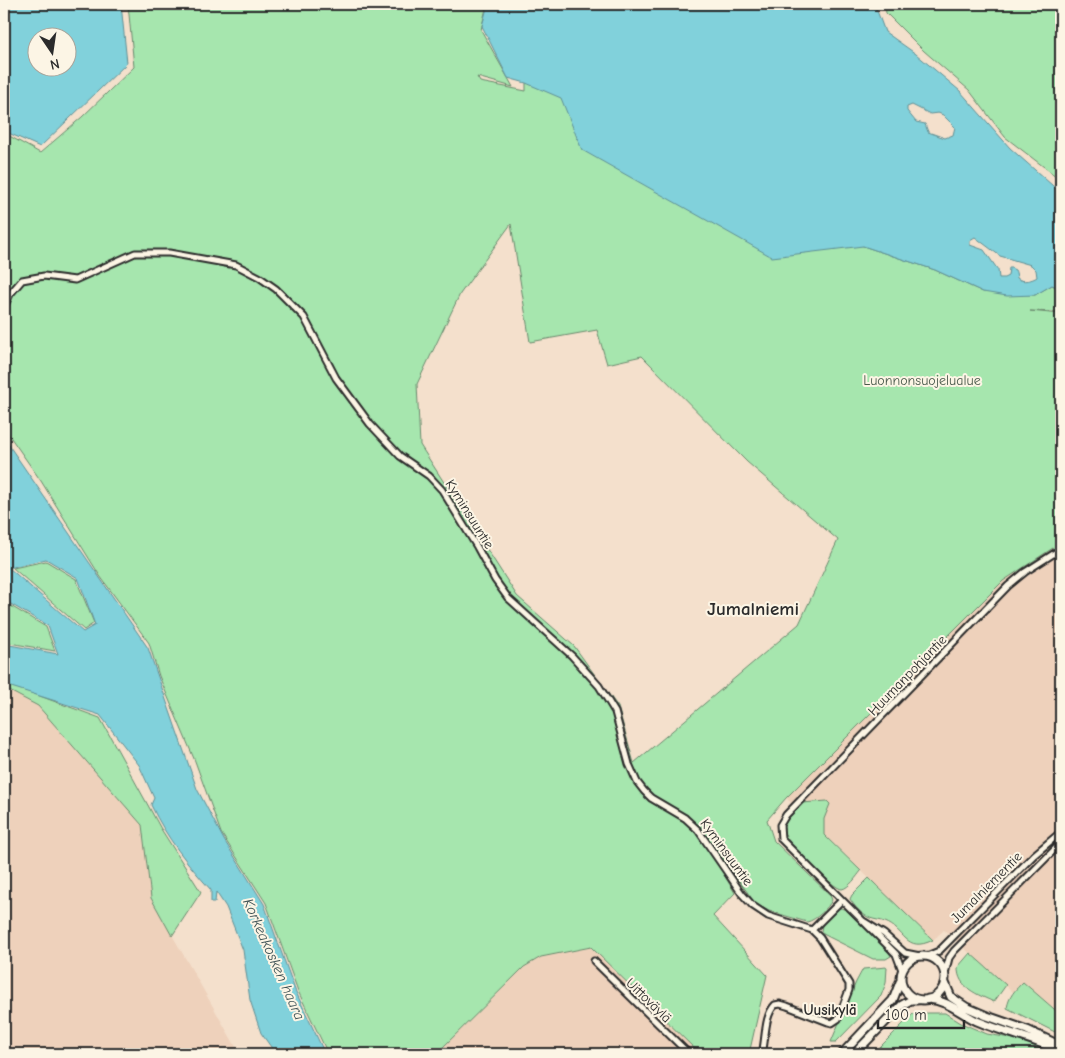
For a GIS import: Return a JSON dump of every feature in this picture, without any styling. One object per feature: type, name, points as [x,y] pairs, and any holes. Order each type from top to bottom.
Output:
[{"type":"street","name":"Kyminsuuntie","points":[[4,306],[10,294],[22,280],[44,276],[75,280],[135,254],[169,253],[236,265],[259,277],[276,289],[304,317],[336,378],[370,424],[400,456],[429,476],[442,490],[495,580],[508,598],[572,656],[598,686],[615,712],[629,764],[637,782],[644,791],[685,818],[698,830],[742,894],[753,906],[768,916],[812,930]]},
{"type":"street","name":"Huumanpohjantie","points":[[841,901],[780,839],[779,828],[786,816],[1008,586],[1061,548]]},
{"type":"street","name":"Jumalniementie","points":[[923,956],[939,951],[1034,855],[1061,832]]},
{"type":"street","name":"Jumalniementie","points":[[945,978],[949,958],[954,951],[1061,843]]},
{"type":"street","points":[[762,1054],[768,1015],[775,1005],[787,1006],[832,1023],[838,1019],[849,990],[849,984],[835,959],[812,930],[841,901],[896,954],[902,970]]},
{"type":"street","points":[[858,918],[884,934],[905,953],[934,958],[940,963],[952,998],[966,1007],[1027,1030],[1061,1046]]},
{"type":"street","points":[[842,1054],[893,1000],[899,989],[902,970],[907,962],[923,956]]},
{"type":"street","name":"Uittoväylä","points":[[594,961],[689,1054]]},
{"type":"street","points":[[901,979],[908,994],[924,1000],[935,996],[940,991],[945,978]]},
{"type":"street","points":[[854,1054],[902,1005],[911,1000],[942,1001],[978,1021],[1035,1040],[1061,1052]]},
{"type":"shaded area","points":[[1053,547],[1061,556],[1061,1015],[1023,982],[1013,992],[944,930],[933,940],[786,798],[1003,581]]},
{"type":"shaded area","points":[[4,688],[38,706],[142,825],[151,898],[240,1054],[4,1054]]},
{"type":"shaded area","points":[[591,947],[700,1054],[436,1054],[524,967],[541,957]]},
{"type":"green space","name":"Luonnonsuojelualue","points":[[128,4],[487,4],[481,30],[513,87],[477,77],[480,82],[526,91],[526,83],[551,64],[863,246],[935,270],[983,292],[1035,295],[1052,285],[1060,293],[1061,312],[1030,311],[1061,314],[1061,556],[1053,548],[1003,581],[786,798],[767,820],[774,841],[830,895],[832,900],[828,907],[814,919],[807,922],[769,911],[756,904],[731,870],[724,875],[735,893],[713,916],[767,975],[749,1054],[700,1054],[591,947],[541,957],[524,967],[436,1054],[328,1054],[298,991],[266,903],[221,833],[195,761],[159,676],[149,643],[100,576],[41,481],[4,428],[4,133],[40,153],[82,117],[134,67]],"holes":[[[511,224],[530,342],[597,330],[607,364],[642,356],[747,462],[838,540],[799,624],[634,763],[618,707],[574,646],[517,596],[420,445],[417,384],[460,294]]]},
{"type":"green space","points":[[885,4],[1061,4],[1061,180],[1005,137],[969,90],[924,51],[886,13]]},
{"type":"green space","points":[[46,561],[76,579],[94,623],[84,630],[13,568]]},
{"type":"green space","points":[[4,602],[46,627],[55,651],[4,642]]},
{"type":"green space","points":[[4,683],[100,718],[161,829],[201,892],[172,936],[151,898],[142,825],[38,706],[4,688]]},
{"type":"green space","points":[[827,801],[830,804],[824,819],[824,835],[861,871],[850,884],[842,889],[830,882],[810,864],[785,836],[783,831],[787,820],[802,803]]},
{"type":"green space","points":[[869,878],[933,940],[924,944],[916,944],[906,939],[892,925],[864,915],[850,899]]},
{"type":"green space","points":[[837,909],[846,910],[886,948],[891,956],[886,959],[873,959],[823,934],[821,931],[822,925]]},
{"type":"green space","points":[[970,953],[1006,985],[994,1002],[970,990],[961,980],[958,967]]},
{"type":"green space","points":[[887,967],[886,983],[881,996],[836,1042],[831,1042],[863,969]]},
{"type":"green space","points":[[1023,982],[1061,1015],[1061,1035],[1007,1008],[1011,997]]},
{"type":"green space","points":[[945,1013],[961,1023],[987,1034],[1041,1047],[1053,1054],[873,1054],[913,1014]]},
{"type":"water","points":[[4,4],[121,4],[127,63],[40,147],[4,131]]},
{"type":"water","points":[[488,4],[858,4],[876,8],[885,32],[916,54],[960,91],[1010,148],[1061,193],[1061,293],[1057,287],[1052,285],[1035,295],[1007,296],[983,292],[935,270],[863,246],[772,257],[582,150],[561,98],[526,83],[508,78],[482,26]],"holes":[[[912,105],[930,114],[938,113],[943,115],[955,127],[953,135],[945,138],[928,132],[925,124],[916,122],[907,111],[907,107]],[[975,237],[1000,256],[1031,265],[1036,270],[1037,277],[1030,280],[1019,280],[1015,270],[1009,268],[1008,276],[999,278],[998,270],[984,250],[970,245],[970,240]]]},
{"type":"water","name":"Korkeakosken haara","points":[[4,435],[10,447],[148,648],[197,789],[224,840],[264,904],[295,990],[325,1054],[276,1054],[261,1033],[250,1000],[243,950],[226,907],[216,892],[215,902],[211,902],[211,890],[178,850],[157,817],[151,805],[154,798],[139,765],[100,715],[8,686],[4,683],[4,644],[58,654],[48,626],[4,600]],"holes":[[[46,559],[78,578],[95,625],[83,632],[9,568]]]},
{"type":"district","name":"Jumalniemi","points":[[753,608]]},
{"type":"district","name":"Uusikylä","points":[[830,1010]]}]
